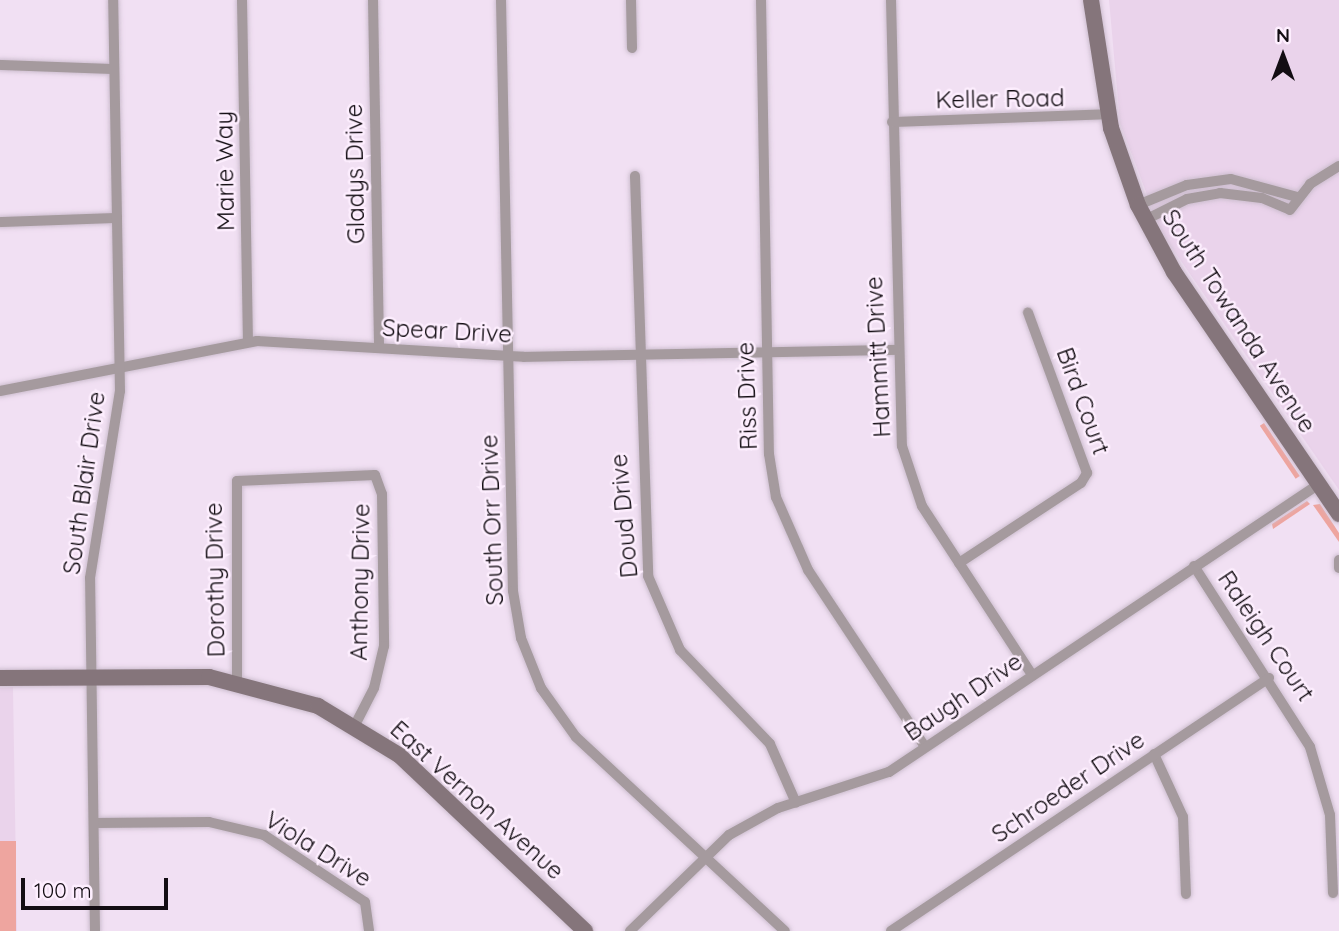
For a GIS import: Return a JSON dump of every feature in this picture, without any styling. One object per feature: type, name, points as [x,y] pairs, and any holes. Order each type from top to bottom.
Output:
[{"type":"main road","name":"South Towanda Avenue","points":[[1091,0],[1099,22],[1108,114],[1141,212],[1339,514]]},
{"type":"main road","name":"South Towanda Avenue","points":[[1099,22],[1104,0]]},
{"type":"main road","name":"East Vernon Avenue","points":[[0,678],[91,676],[237,681],[290,695],[355,725],[420,774],[585,931]]},
{"type":"street","name":"South Blair Drive","points":[[95,931],[91,676],[93,549],[116,438],[120,366],[113,0]]},
{"type":"street","name":"Marie Way","points":[[242,0],[248,342]]},
{"type":"street","name":"Gladys Drive","points":[[373,0],[379,348]]},
{"type":"street","name":"South Orr Drive","points":[[501,0],[513,591],[528,661],[576,737],[702,859],[785,931]]},
{"type":"street","points":[[631,0],[632,48]]},
{"type":"street","name":"Riss Drive","points":[[761,0],[771,468],[787,531],[925,747]]},
{"type":"street","name":"Hammitt Drive","points":[[891,0],[896,350],[908,469],[959,563],[1032,676]]},
{"type":"street","points":[[0,65],[114,69]]},
{"type":"street","name":"Keller Road","points":[[892,122],[1108,114]]},
{"type":"street","points":[[1141,212],[1186,199],[1220,193],[1290,210],[1297,197],[1339,166]]},
{"type":"street","name":"Doud Drive","points":[[635,176],[642,536],[656,602],[696,671],[770,744],[796,803]]},
{"type":"street","points":[[1141,212],[1220,180],[1297,197]]},
{"type":"street","points":[[0,222],[117,218]]},
{"type":"street","name":"Bird Court","points":[[959,563],[1086,475],[1028,313]]},
{"type":"street","name":"Spear Drive","points":[[0,391],[248,342],[509,356],[896,350]]},
{"type":"street","name":"Anthony Drive","points":[[238,480],[378,477],[384,646],[374,688],[355,725]]},
{"type":"street","name":"Dorothy Drive","points":[[237,681],[238,480]]},
{"type":"street","name":"Baugh Drive","points":[[630,931],[702,859],[749,822],[796,803],[876,779],[1319,484]]},
{"type":"street","points":[[1339,560],[1339,568]]},
{"type":"street","name":"Raleigh Court","points":[[1195,566],[1297,721],[1323,783],[1333,893]]},
{"type":"street","name":"Schroeder Drive","points":[[891,931],[1269,678]]},
{"type":"street","points":[[1154,754],[1183,817],[1186,894]]},
{"type":"street","name":"Viola Drive","points":[[94,823],[209,822],[264,835],[365,902],[369,931]]},
{"type":"shaded area","points":[[1109,0],[1339,0],[1339,490],[1161,232],[1120,123]]},
{"type":"shaded area","points":[[1264,423],[1300,476],[1296,479],[1260,426]]},
{"type":"shaded area","points":[[1307,501],[1310,504],[1273,529],[1272,524]]},
{"type":"shaded area","points":[[1320,504],[1339,533],[1339,542],[1313,505]]},
{"type":"shaded area","points":[[13,687],[17,931],[0,931],[0,688]]},
{"type":"shaded area","points":[[0,841],[16,841],[16,931],[0,931]]}]
